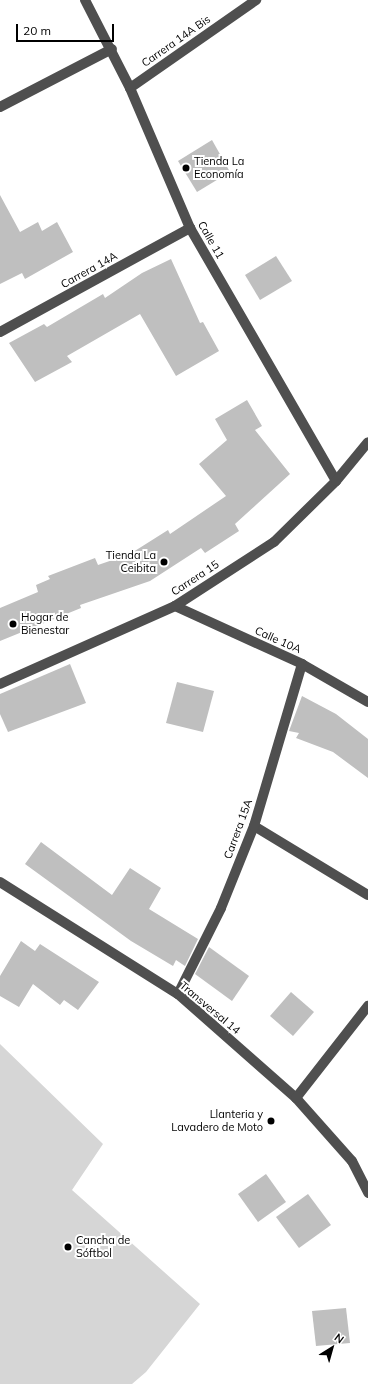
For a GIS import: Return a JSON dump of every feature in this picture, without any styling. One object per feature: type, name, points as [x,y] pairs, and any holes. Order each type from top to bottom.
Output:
[{"type":"street","name":"Calle 11","points":[[85,0],[112,49],[130,88],[190,228],[336,481]]},
{"type":"street","name":"Carrera 14A Bis","points":[[130,88],[256,0]]},
{"type":"street","points":[[0,107],[112,49]]},
{"type":"street","name":"Carrera 14A","points":[[0,332],[190,228]]},
{"type":"street","name":"Carrera 15","points":[[0,684],[175,606],[274,542],[336,481],[368,442]]},
{"type":"street","name":"Calle 10A","points":[[175,606],[302,664],[368,702]]},
{"type":"street","name":"Carrera 15A","points":[[178,994],[221,908],[254,826],[302,664]]},
{"type":"street","points":[[254,826],[368,895]]},
{"type":"street","name":"Transversal 14","points":[[0,882],[178,994],[296,1098],[352,1161],[368,1193]]},
{"type":"street","points":[[296,1098],[368,1006]]},
{"type":"shaded area","name":"Cancha de Sóftbol","points":[[0,1044],[103,1144],[72,1190],[200,1304],[146,1372],[132,1384],[0,1384]]},
{"type":"building","points":[[212,140],[230,172],[197,192],[178,161]]},
{"type":"building","points":[[0,195],[20,232],[38,222],[42,231],[57,222],[73,252],[25,279],[22,273],[0,284]]},
{"type":"building","points":[[276,256],[292,281],[260,300],[245,275]]},
{"type":"building","points":[[171,259],[200,323],[203,322],[219,351],[176,376],[140,314],[67,356],[72,362],[35,382],[9,343],[44,324],[47,327],[103,294],[105,298],[142,273]]},
{"type":"building","points":[[247,400],[262,426],[255,430],[290,474],[235,524],[239,531],[205,553],[201,548],[150,581],[80,605],[81,608],[0,641],[0,608],[38,592],[36,585],[50,579],[48,576],[95,558],[98,565],[130,554],[168,530],[170,534],[226,496],[199,464],[227,440],[215,419]]},
{"type":"building","points":[[70,664],[86,703],[8,732],[0,714],[0,694]]},
{"type":"building","points":[[177,682],[214,691],[203,732],[166,723]]},
{"type":"building","points":[[302,696],[336,714],[368,739],[368,778],[333,752],[296,738],[299,733],[289,731]]},
{"type":"building","points":[[41,842],[112,895],[130,868],[161,888],[149,909],[198,939],[185,966],[176,960],[173,966],[131,941],[25,864]]},
{"type":"building","points":[[21,941],[35,951],[40,944],[99,982],[78,1010],[64,1000],[60,1005],[33,984],[19,1007],[0,996],[0,976]]},
{"type":"building","points":[[209,947],[249,976],[232,1001],[195,974]]},
{"type":"building","points":[[291,992],[314,1012],[293,1036],[270,1016]]},
{"type":"building","points":[[266,1174],[286,1202],[258,1222],[238,1194]]},
{"type":"building","points":[[308,1194],[331,1225],[299,1248],[276,1217]]},
{"type":"building","points":[[346,1308],[350,1343],[316,1346],[312,1311]]},
{"type":"place","name":"Tienda La Economía","points":[[186,168]]},
{"type":"place","name":"Tienda La Ceibita","points":[[164,562]]},
{"type":"place","name":"Hogar de Bienestar","points":[[13,624]]},
{"type":"place","name":"Llanteria y Lavadero de Moto","points":[[271,1121]]},
{"type":"place","name":"Cancha de Sóftbol","points":[[68,1247]]}]
